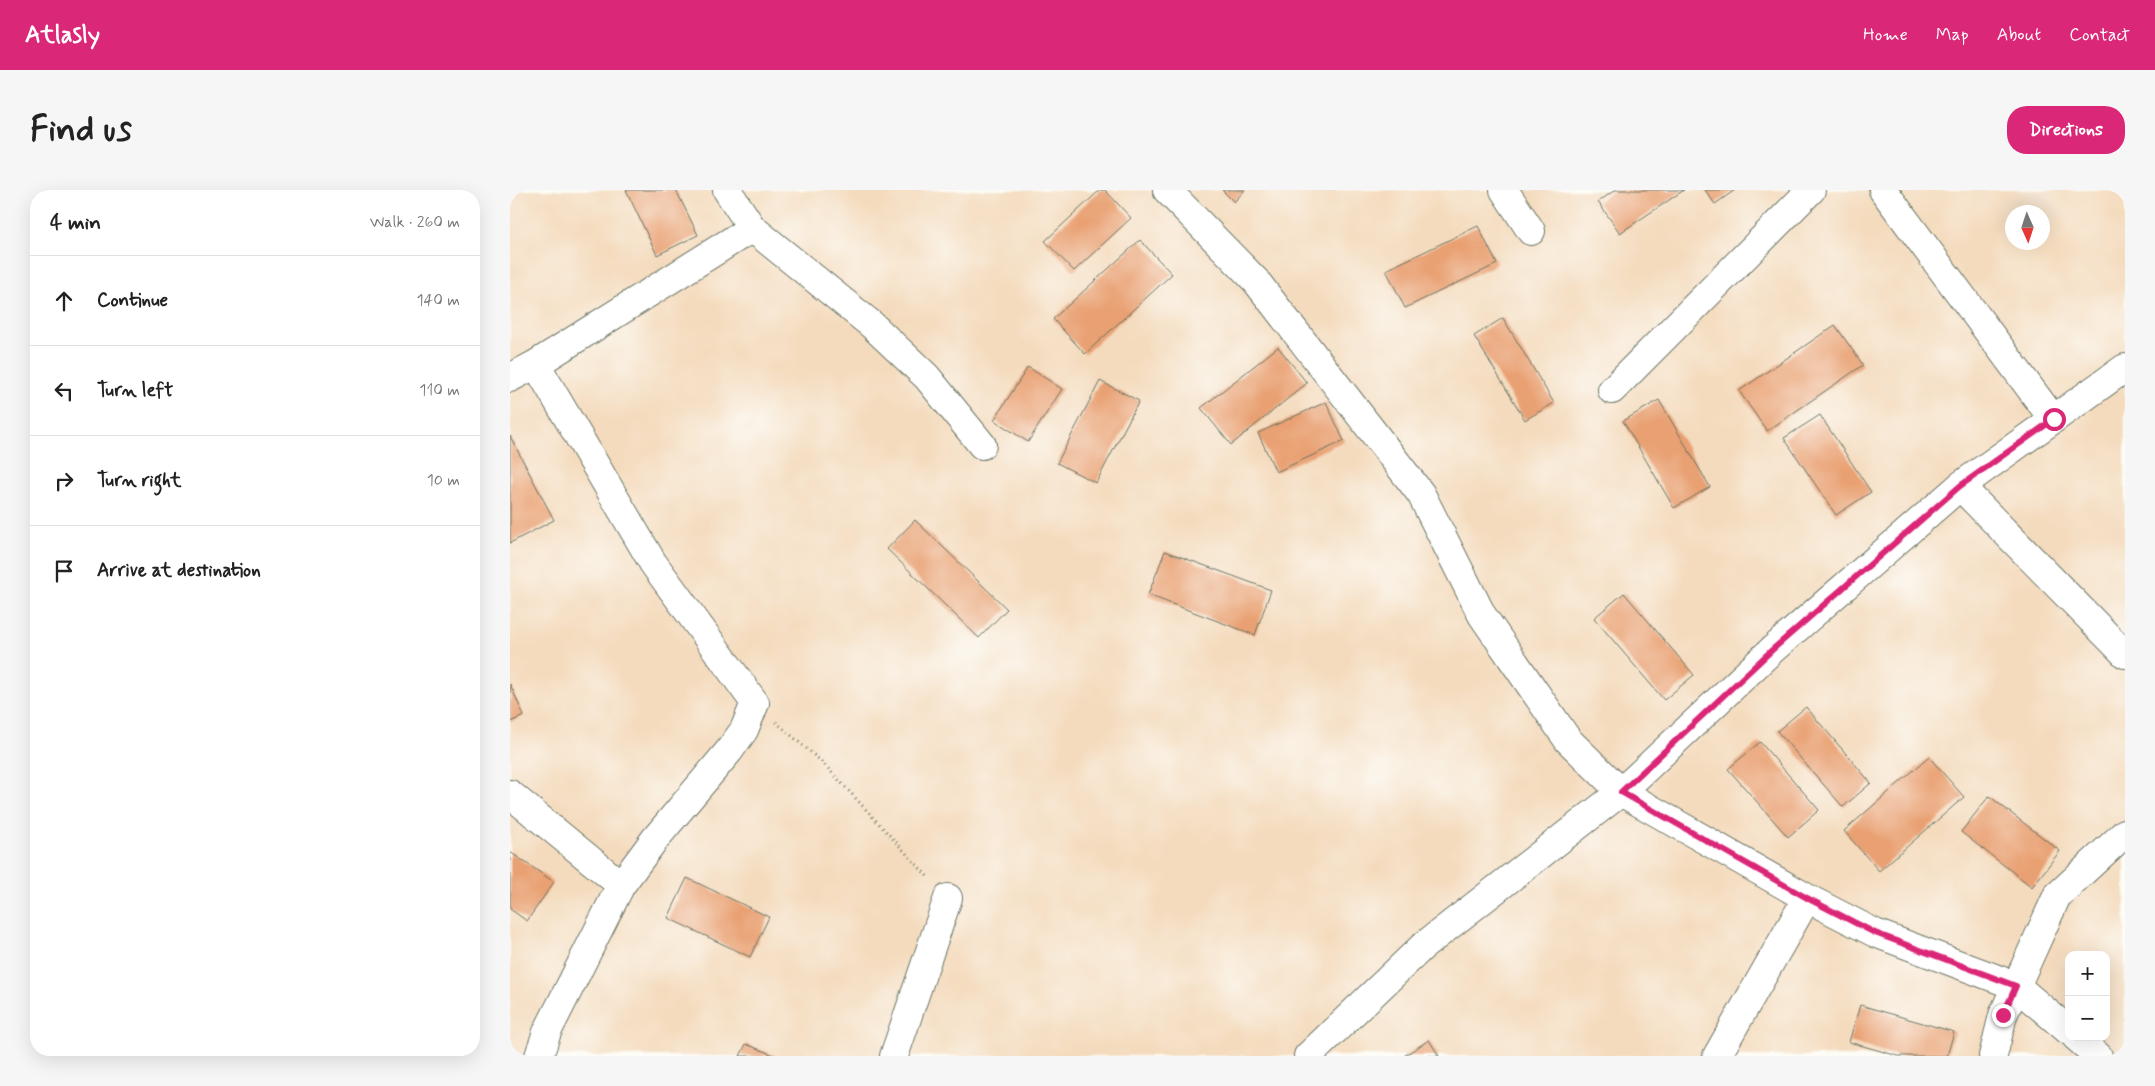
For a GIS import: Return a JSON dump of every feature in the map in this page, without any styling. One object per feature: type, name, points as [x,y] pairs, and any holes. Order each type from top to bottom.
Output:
[{"type":"street","points":[[727,190],[752,228],[872,325],[927,377],[982,445]]},
{"type":"street","points":[[1167,190],[1256,281],[1421,494],[1482,614],[1568,740],[1621,792],[1807,898],[1875,933],[2016,986],[2065,1028]]},
{"type":"street","points":[[1504,190],[1531,231]]},
{"type":"street","points":[[1612,390],[1811,190]]},
{"type":"street","points":[[1883,190],[2054,419]]},
{"type":"street","points":[[510,378],[536,364],[752,228]]},
{"type":"street","points":[[536,364],[653,563],[754,703],[744,730],[729,751],[655,839],[621,884],[547,1032],[540,1056]]},
{"type":"street","points":[[1308,1056],[1422,947],[1621,792],[1772,650],[1960,486],[2125,368]]},
{"type":"street","points":[[1960,486],[2125,654]]},
{"type":"street","points":[[510,794],[621,884]]},
{"type":"street","points":[[1993,1056],[2003,1015],[2057,896],[2125,833]]},
{"type":"street","points":[[894,1056],[948,898]]},
{"type":"street","points":[[1717,1056],[1807,898]]},
{"type":"street","points":[[2081,1041],[2098,1056]]},
{"type":"path","points":[[754,703],[823,763],[948,898]]},
{"type":"building","points":[[626,190],[676,190],[698,235],[657,255]]},
{"type":"building","points":[[1100,190],[1105,190],[1131,218],[1074,271],[1045,241]]},
{"type":"building","points":[[1222,190],[1245,190],[1234,202]]},
{"type":"building","points":[[1615,190],[1684,190],[1620,233],[1598,202]]},
{"type":"building","points":[[1705,190],[1735,190],[1715,204]]},
{"type":"building","points":[[1478,226],[1497,264],[1405,308],[1386,270]]},
{"type":"building","points":[[1140,240],[1172,274],[1085,354],[1053,319]]},
{"type":"building","points":[[1503,318],[1554,403],[1525,420],[1474,336]]},
{"type":"building","points":[[1835,325],[1863,365],[1767,431],[1739,391]]},
{"type":"building","points":[[1278,347],[1307,383],[1231,445],[1201,408]]},
{"type":"building","points":[[1028,367],[1062,389],[1028,442],[994,420]]},
{"type":"building","points":[[1100,381],[1139,401],[1096,483],[1057,463]]},
{"type":"building","points":[[1659,400],[1710,487],[1674,508],[1623,421]]},
{"type":"building","points":[[1326,402],[1344,441],[1276,472],[1258,433]]},
{"type":"building","points":[[1820,415],[1871,492],[1836,515],[1784,438]]},
{"type":"building","points":[[510,436],[554,520],[510,543]]},
{"type":"building","points":[[915,520],[1007,609],[979,638],[887,549]]},
{"type":"building","points":[[1165,551],[1271,590],[1255,635],[1148,595]]},
{"type":"building","points":[[1624,593],[1694,675],[1664,700],[1594,618]]},
{"type":"building","points":[[510,684],[524,716],[510,722]]},
{"type":"building","points":[[1806,707],[1871,783],[1843,807],[1777,731]]},
{"type":"building","points":[[1760,742],[1819,810],[1788,837],[1728,769]]},
{"type":"building","points":[[1929,757],[1964,797],[1879,871],[1844,831]]},
{"type":"building","points":[[1989,796],[2060,851],[2032,887],[1961,832]]},
{"type":"building","points":[[510,852],[554,882],[527,921],[510,909]]},
{"type":"building","points":[[687,878],[769,917],[750,957],[668,918]]},
{"type":"building","points":[[1860,1005],[1954,1032],[1947,1056],[1898,1056],[1849,1042]]},
{"type":"building","points":[[1429,1040],[1439,1056],[1404,1056]]},
{"type":"building","points":[[746,1044],[776,1056],[740,1056]]},
{"type":"route","points":[[2003,1015],[2016,986],[1875,933],[1807,898],[1621,792],[1772,650],[1960,486],[2054,419]]}]
